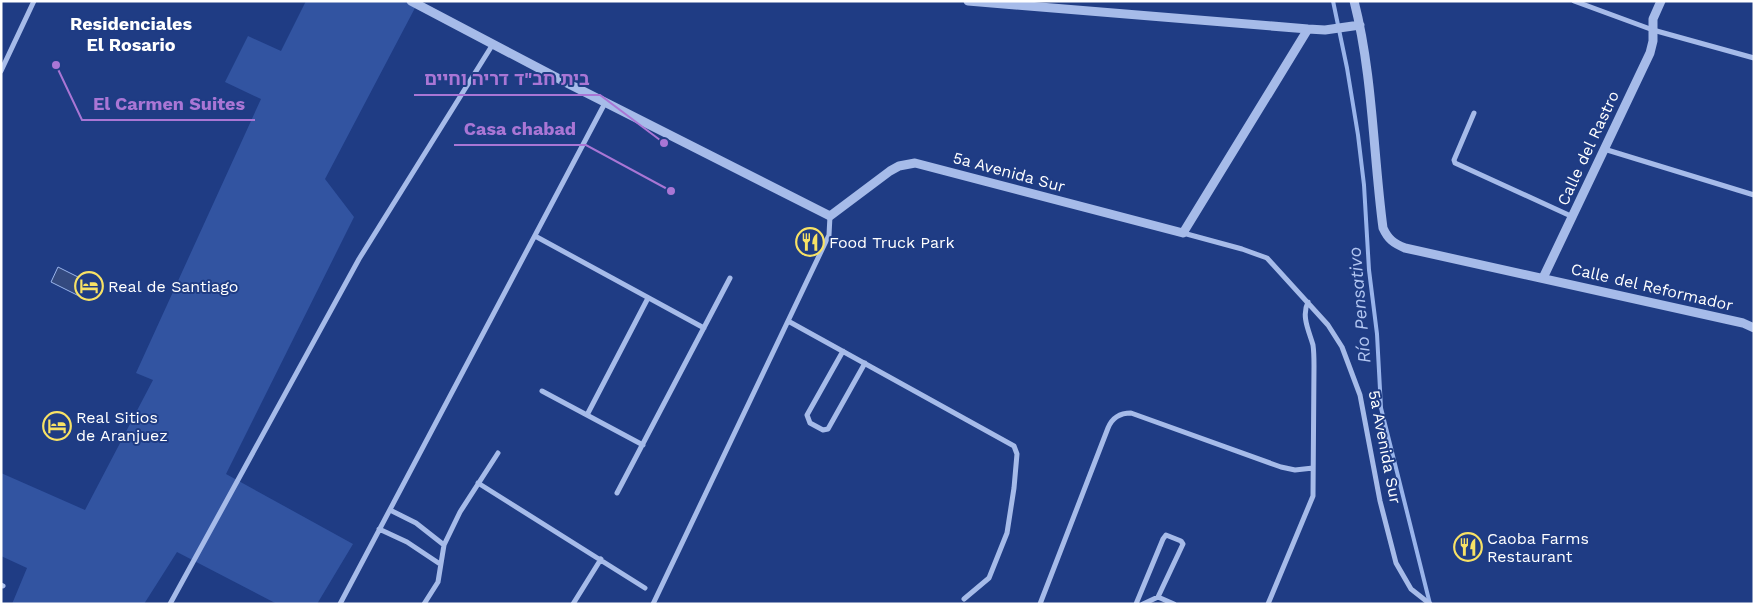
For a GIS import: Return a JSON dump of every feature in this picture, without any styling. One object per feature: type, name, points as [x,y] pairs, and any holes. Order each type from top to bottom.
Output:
[{"type":"street","points":[[1,72],[34,1]]},
{"type":"street","points":[[411,1],[830,216],[829,235],[652,604]]},
{"type":"street","points":[[968,1],[1325,30],[1360,25],[1354,1]]},
{"type":"street","points":[[1574,1],[1653,30],[1754,58]]},
{"type":"street","name":"Calle del Rastro","points":[[1543,278],[1650,53],[1653,41],[1653,19],[1661,1]]},
{"type":"street","name":"Calle del Reformador","points":[[1360,25],[1382,220],[1387,237],[1394,244],[1743,323],[1754,328]]},
{"type":"street","points":[[1296,28],[1301,34],[1298,44]]},
{"type":"street","points":[[1183,233],[1308,29]]},
{"type":"street","points":[[170,604],[359,259],[493,44]]},
{"type":"street","points":[[340,604],[605,102]]},
{"type":"street","points":[[1474,113],[1454,160],[1455,163],[1572,216]]},
{"type":"street","points":[[1604,149],[1754,195]]},
{"type":"street","name":"5a Avenida Sur","points":[[830,216],[890,171],[899,166],[915,163],[1183,233],[1267,258],[1328,325],[1342,347],[1360,395],[1380,501],[1396,562],[1405,580],[1418,596],[1430,604]]},
{"type":"street","points":[[535,236],[704,328]]},
{"type":"street","points":[[617,493],[730,278]]},
{"type":"street","points":[[587,415],[648,298]]},
{"type":"street","points":[[1268,604],[1312,496],[1314,366],[1313,348],[1304,317],[1308,302]]},
{"type":"street","points":[[788,321],[1014,446],[1017,454],[1007,533],[989,578],[964,599]]},
{"type":"street","points":[[843,351],[807,415],[810,423],[828,430],[864,363]]},
{"type":"street","points":[[542,392],[643,445]]},
{"type":"street","points":[[1040,604],[1108,428],[1117,416],[1131,413],[1281,467],[1295,470],[1313,468]]},
{"type":"street","points":[[424,604],[438,582],[444,544],[460,512],[498,453]]},
{"type":"street","points":[[478,483],[645,588]]},
{"type":"street","points":[[390,510],[416,523],[444,544]]},
{"type":"street","points":[[379,529],[407,542],[440,564]]},
{"type":"street","points":[[1136,604],[1163,539],[1166,535],[1181,541],[1182,544],[1158,597],[1144,604]]},
{"type":"street","points":[[573,604],[601,559]]},
{"type":"street","points":[[1158,597],[1174,604]]},
{"type":"shaded area","points":[[306,1],[407,1],[416,6],[325,179],[354,217],[226,474],[353,544],[317,604],[277,604],[177,552],[144,604],[12,604],[27,568],[1,556],[1,473],[85,510],[153,380],[136,373],[261,99],[225,82],[248,36],[281,51]]},
{"type":"shaded area","points":[[58,267],[92,284],[85,299],[51,282]]},
{"type":"waterway","name":"Río Pensativo","points":[[1333,1],[1347,68],[1364,185],[1369,270],[1377,334],[1381,408],[1430,604]]},
{"type":"place","name":"El Carmen Suites","points":[[56,65]]},
{"type":"place","name":"בית חב\"ד דריה וחיים","points":[[664,143]]},
{"type":"place","name":"Casa chabad","points":[[671,191]]},
{"type":"place","name":"Food Truck Park","points":[[810,242]]},
{"type":"place","name":"Real de Santiago","points":[[89,286]]},
{"type":"place","name":"Real Sitios de Aranjuez","points":[[57,426]]},
{"type":"place","name":"Caoba Farms Restaurant","points":[[1468,547]]},
{"type":"district","name":"Residenciales El Rosario","points":[[131,33]]}]
